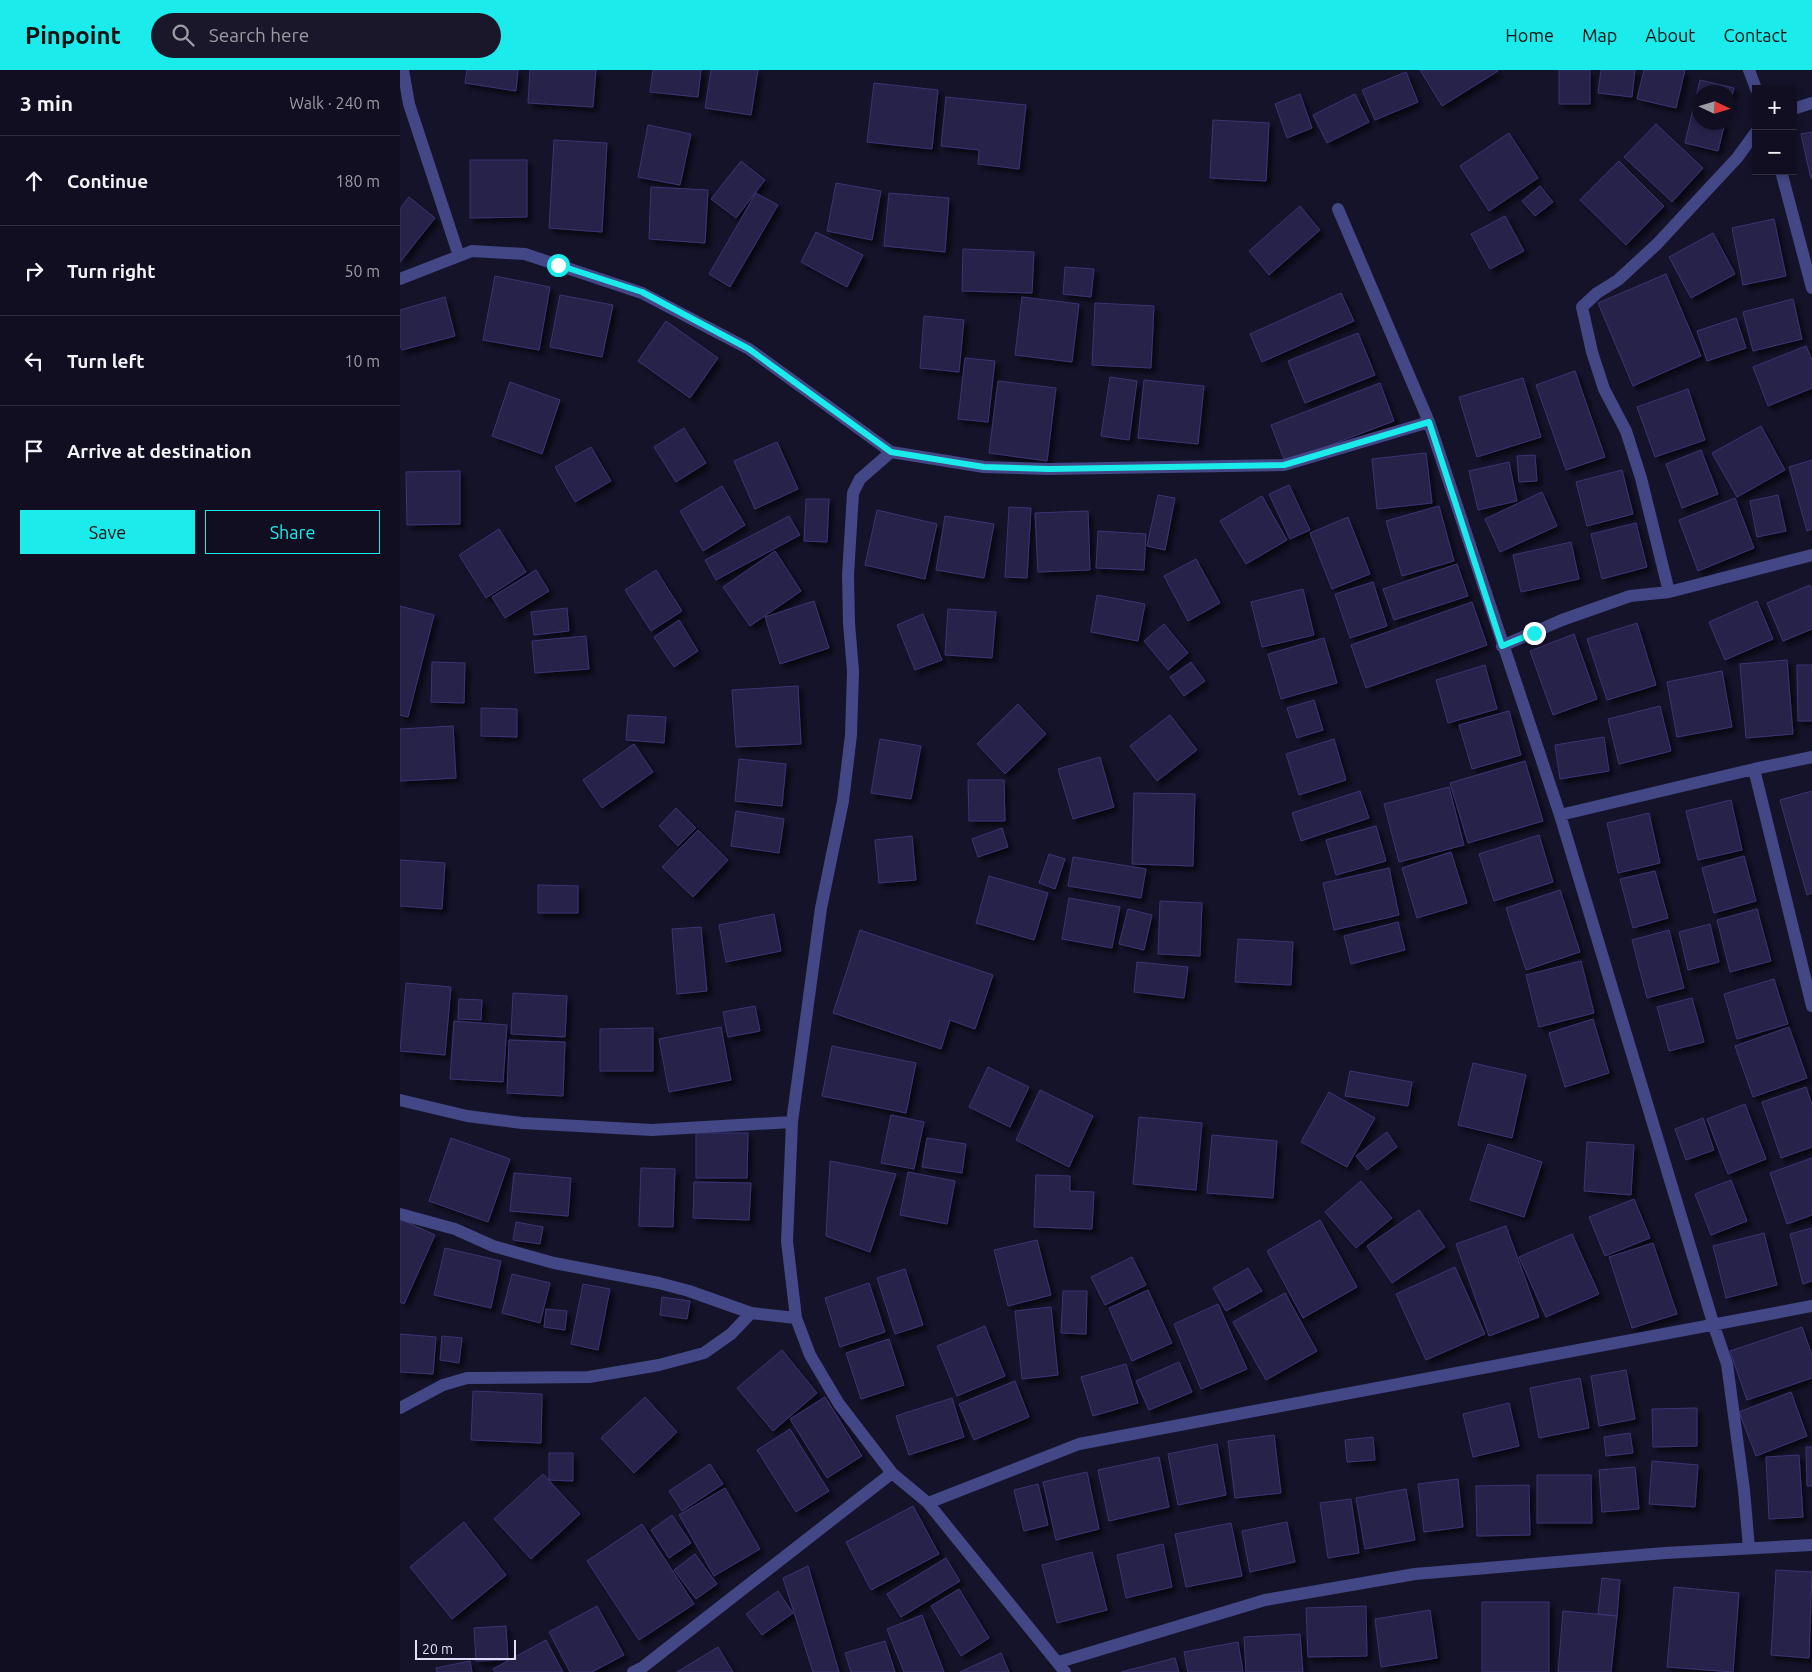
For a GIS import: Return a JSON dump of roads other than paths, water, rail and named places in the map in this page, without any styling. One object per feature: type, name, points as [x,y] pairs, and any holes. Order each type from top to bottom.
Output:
[{"type":"street","points":[[403,70],[404,109],[459,256]]},
{"type":"street","points":[[1749,70],[1755,85]]},
{"type":"street","points":[[1797,108],[1812,103]]},
{"type":"street","points":[[1669,592],[1641,478],[1626,432],[1604,389],[1592,352],[1582,307],[1597,293],[1618,280],[1657,244],[1737,158],[1752,137]]},
{"type":"street","points":[[1782,175],[1812,288]]},
{"type":"street","points":[[1338,210],[1429,422],[1502,646],[1560,815],[1727,1364],[1744,1490],[1749,1548]]},
{"type":"street","points":[[400,279],[472,251],[525,254],[642,292],[749,349],[891,452],[984,467],[1049,469],[1284,465],[1429,422]]},
{"type":"street","points":[[891,452],[860,479],[853,493],[848,575],[853,672],[851,735],[843,801],[821,908],[792,1122],[788,1241],[796,1318],[810,1355],[839,1404],[892,1473],[928,1503],[1062,1667],[1265,1600],[1415,1574],[1749,1548],[1812,1545]]},
{"type":"street","points":[[1502,646],[1562,620],[1630,596],[1669,592],[1812,555]]},
{"type":"street","points":[[1560,815],[1812,757]]},
{"type":"street","points":[[1754,769],[1812,1006]]},
{"type":"street","points":[[400,1100],[467,1116],[522,1123],[652,1130],[792,1122]]},
{"type":"street","points":[[400,1214],[454,1229],[493,1246],[554,1263],[689,1290],[752,1313],[796,1318]]},
{"type":"street","points":[[928,1503],[1079,1444],[1189,1422],[1714,1326],[1812,1306]]},
{"type":"street","points":[[400,1408],[443,1385],[467,1378],[589,1377],[659,1365],[704,1353],[731,1334],[752,1313]]},
{"type":"street","points":[[633,1672],[643,1667],[892,1473]]}]
